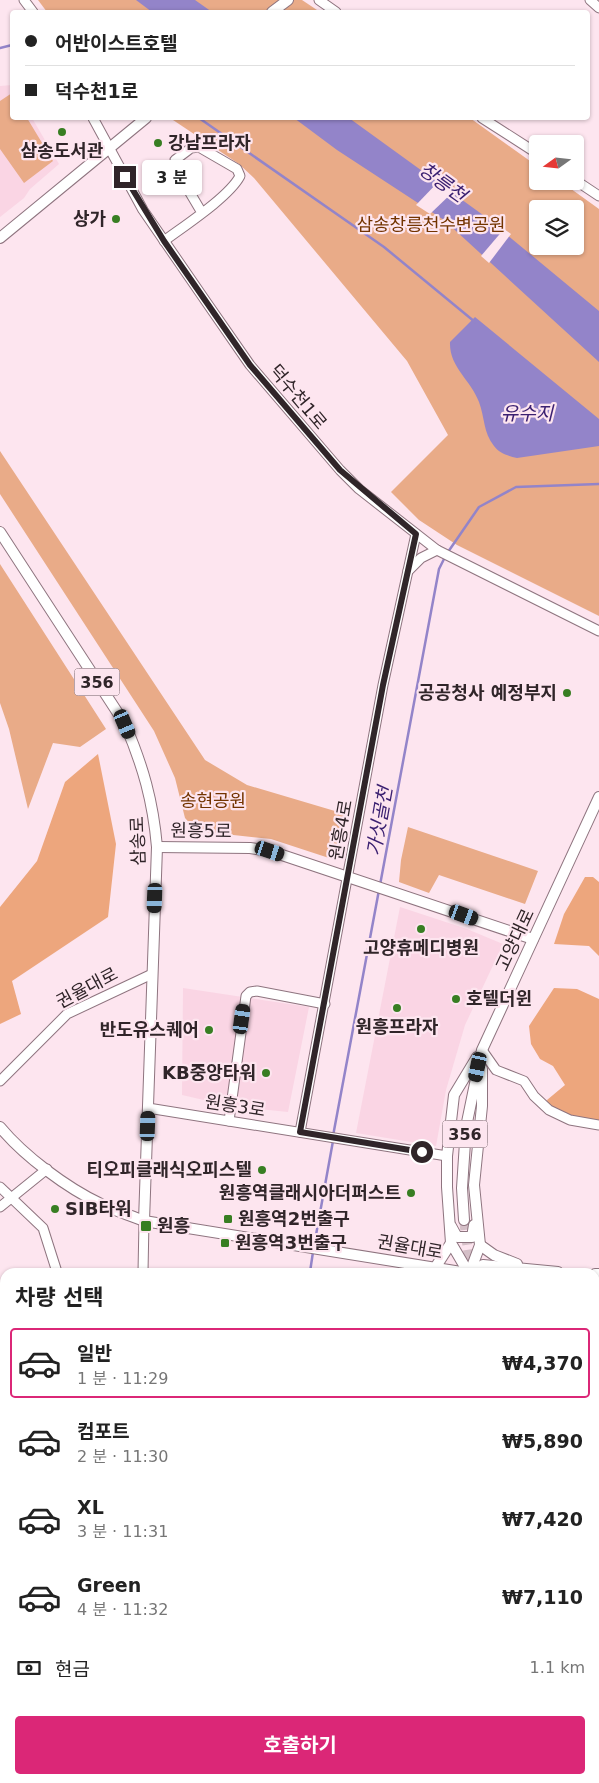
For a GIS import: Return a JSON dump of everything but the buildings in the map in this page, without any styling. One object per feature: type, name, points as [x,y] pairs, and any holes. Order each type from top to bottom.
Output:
[{"type":"main road","points":[[275,10],[286,2]]},
{"type":"main road","points":[[0,238],[144,120]]},
{"type":"main road","name":"삼송로","points":[[0,532],[125,724],[147,784],[153,809],[156,847],[144,1221]]},
{"type":"main road","name":"고양대로","points":[[464,1220],[462,1173],[466,1127],[482,1050],[599,798]]},
{"type":"main road","name":"원흥5로","points":[[156,847],[250,848],[270,851],[533,939]]},
{"type":"main road","points":[[468,1268],[452,1243],[448,1221],[447,1156],[454,1095],[482,1050]]},
{"type":"main road","points":[[471,1268],[480,1245],[474,1185],[482,1106],[482,1050]]},
{"type":"main road","points":[[0,1127],[13,1143],[47,1169],[101,1204],[144,1221]]},
{"type":"main road","points":[[448,1221],[457,1237],[472,1238],[476,1217]]},
{"type":"main road","name":"권율대로","points":[[144,1221],[325,1249],[426,1268]]},
{"type":"main road","points":[[438,1268],[452,1243]]},
{"type":"main road","points":[[480,1245],[504,1260],[530,1268]]},
{"type":"main road","points":[[477,1268],[483,1265],[509,1268]]},
{"type":"street","points":[[319,0],[333,10]]},
{"type":"street","points":[[590,0],[599,8]]},
{"type":"street","name":"덕수천1로","points":[[94,120],[143,210],[250,365],[309,436],[360,489],[433,550],[599,631]]},
{"type":"street","points":[[485,120],[529,148]]},
{"type":"street","points":[[164,241],[202,213],[236,184],[240,176],[237,169],[199,147],[191,148],[175,160],[176,169],[202,213]]},
{"type":"street","points":[[584,186],[599,196]]},
{"type":"street","name":"원흥4로","points":[[300,1132],[383,685],[416,534]]},
{"type":"street","points":[[408,571],[433,550]]},
{"type":"street","name":"권율대로","points":[[0,1081],[67,1014],[152,974]]},
{"type":"street","points":[[229,1121],[246,996],[250,992],[257,990],[325,1004]]},
{"type":"street","points":[[482,1050],[496,1070],[524,1081],[534,1096],[549,1110],[570,1120],[599,1125]]},
{"type":"street","name":"원흥3로","points":[[148,1108],[447,1156]]},
{"type":"street","points":[[0,1207],[47,1169]]},
{"type":"street","points":[[0,1187],[43,1228],[55,1268]]},
{"type":"street","points":[[143,1268],[144,1221]]},
{"type":"shaded area","points":[[10,85],[10,120],[33,120],[59,164],[30,189],[24,198],[0,217],[0,86]]},
{"type":"shaded area","points":[[98,754],[116,844],[108,917],[12,981],[21,1014],[0,1024],[0,907],[37,861],[65,782]]},
{"type":"shaded area","points":[[585,877],[593,877],[599,882],[599,956],[589,946],[554,944],[564,914]]},
{"type":"shaded area","points":[[400,907],[467,929],[503,944],[465,1025],[446,1090],[436,1146],[356,1133]]},
{"type":"shaded area","points":[[183,988],[309,1007],[288,1112],[230,1106],[182,1095]]},
{"type":"shaded area","points":[[554,988],[577,989],[599,999],[599,1123],[570,1120],[549,1110],[547,1100],[565,1085],[553,1066],[540,1059],[531,1044],[529,1026]]},
{"type":"green space","points":[[38,0],[302,0],[317,10],[46,10]]},
{"type":"green space","points":[[10,94],[10,120],[28,120],[53,161],[24,183],[0,149],[0,101]]},
{"type":"green space","name":"삼송창릉천수변공원","points":[[173,120],[473,120],[529,160],[529,190],[573,190],[599,209],[599,616],[457,545],[419,520],[391,492],[448,435],[407,361],[254,178],[239,164]]},
{"type":"green space","name":"송현공원","points":[[0,451],[205,760],[247,785],[345,814],[340,853],[329,858],[271,839],[197,831],[185,818],[175,778],[154,731],[0,494]]},
{"type":"green space","points":[[0,564],[106,729],[80,747],[53,743],[28,809],[9,729],[0,703]]},
{"type":"green space","points":[[408,827],[538,871],[525,904],[439,875],[429,893],[399,882],[401,860]]},
{"type":"water","points":[[136,0],[195,0],[209,10],[149,10]]},
{"type":"water","points":[[297,120],[352,120],[483,215],[599,311],[599,362],[444,220],[337,150]]},
{"type":"water","name":"유수지","points":[[475,317],[599,419],[599,446],[517,458],[498,451],[490,441],[479,402],[453,359],[451,351],[450,342]]},
{"type":"pier","points":[[440,180],[454,191],[430,214],[416,205]]},
{"type":"pier","points":[[504,229],[511,234],[489,263],[481,256]]},
{"type":"waterway","points":[[0,48],[10,46]]},
{"type":"waterway","points":[[202,120],[384,247],[475,322]]},
{"type":"waterway","name":"가싯골천","points":[[448,552],[479,507],[516,487],[599,484]]},
{"type":"waterway","name":"가싯골천","points":[[380,885],[439,569],[445,557]]},
{"type":"waterway","name":"가싯골천","points":[[333,1136],[379,890]]},
{"type":"waterway","name":"가싯골천","points":[[314,1246],[333,1141]]},
{"type":"waterway","name":"가싯골천","points":[[311,1268],[313,1252]]},
{"type":"tunnel","points":[[464,1220],[470,1268]]},
{"type":"place","name":"삼송도서관","points":[[62,132]]},
{"type":"place","name":"강남프라자","points":[[158,143]]},
{"type":"place","name":"상가","points":[[116,219]]},
{"type":"place","name":"공공청사 예정부지","points":[[567,693]]},
{"type":"place","name":"고양휴메디병원","points":[[421,929]]},
{"type":"place","name":"호텔더윈","points":[[456,999]]},
{"type":"place","name":"원흥프라자","points":[[397,1008]]},
{"type":"place","name":"반도유스퀘어","points":[[209,1030]]},
{"type":"place","name":"KB중앙타워","points":[[266,1073]]},
{"type":"place","name":"티오피클래식오피스텔","points":[[262,1170]]},
{"type":"place","name":"원흥역클래시아더퍼스트","points":[[411,1193]]},
{"type":"place","name":"SIB타워","points":[[55,1209]]},
{"type":"place","name":"원흥역2번출구","points":[[228,1219]]},
{"type":"place","name":"원흥","points":[[146,1226]]},
{"type":"place","name":"원흥역3번출구","points":[[225,1243]]},
{"type":"route","points":[[125,177],[143,210],[250,365],[304,431],[340,470],[360,489],[416,534],[383,685],[300,1132],[422,1152]]},
{"type":"water label","name":"창릉천","points":[[443,182]]}]
